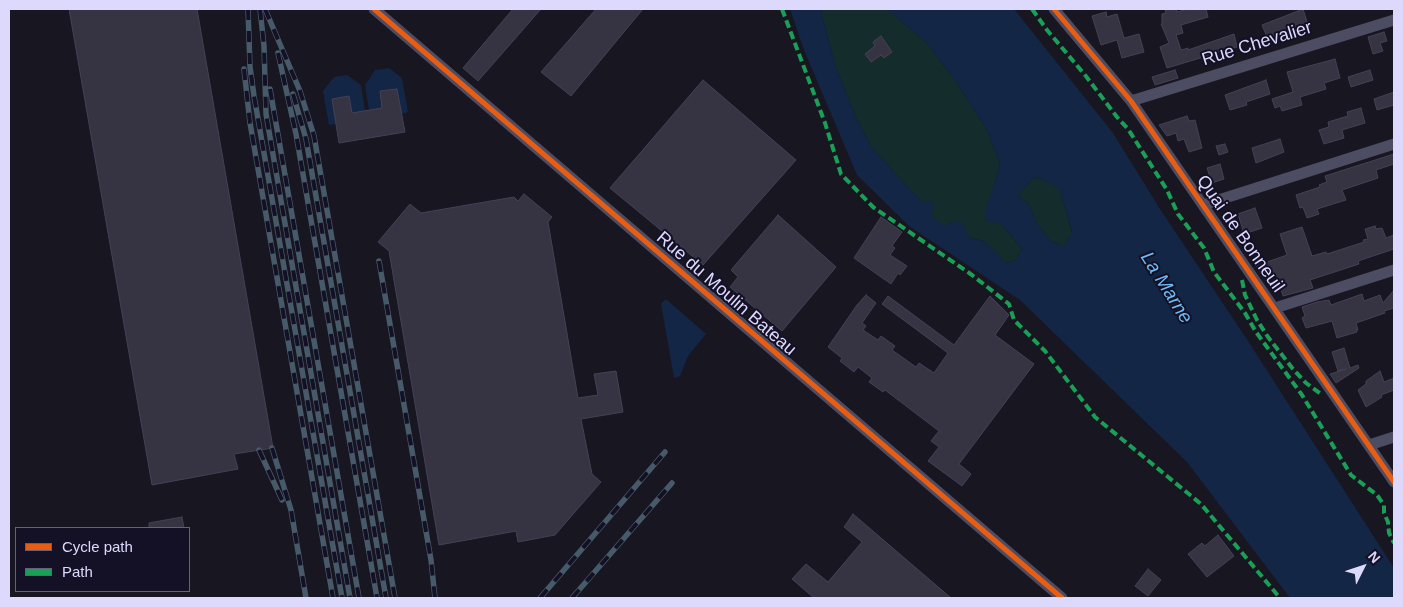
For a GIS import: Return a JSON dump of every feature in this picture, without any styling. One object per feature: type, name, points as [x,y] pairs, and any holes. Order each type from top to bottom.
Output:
[{"type":"street","name":"Rue du Moulin Bateau","points":[[374,9],[1062,598]]},
{"type":"street","name":"Quai de Bonneuil","points":[[1054,9],[1131,101],[1394,482]]},
{"type":"street","name":"Rue Chevalier","points":[[1131,101],[1394,20]]},
{"type":"street","points":[[1203,205],[1394,144]]},
{"type":"street","points":[[1275,308],[1394,270]]},
{"type":"street","points":[[1369,445],[1394,437]]},
{"type":"green space","points":[[820,9],[887,9],[926,42],[955,80],[987,130],[1000,164],[994,186],[1000,223],[1022,249],[1016,260],[1005,263],[984,241],[970,238],[954,221],[945,227],[930,215],[920,200],[872,148],[857,120],[836,68]]},
{"type":"green space","points":[[1034,177],[1060,189],[1072,233],[1064,247],[1051,241],[1037,224],[1029,204],[1017,196]]},
{"type":"water","name":"La Marne","points":[[790,9],[820,9],[836,68],[857,120],[872,148],[920,200],[935,204],[930,215],[945,226],[954,221],[961,222],[970,238],[984,241],[1006,263],[1016,260],[1022,249],[1000,223],[985,221],[986,208],[1000,164],[987,130],[955,80],[926,42],[887,9],[1014,9],[1113,133],[1160,209],[1248,341],[1394,568],[1394,598],[1290,598],[1187,462],[1020,300],[909,226],[857,175],[804,50]],"holes":[[[1034,177],[1048,182],[1060,190],[1072,232],[1064,247],[1051,241],[1037,224],[1029,204],[1017,196]]]},
{"type":"water","points":[[389,68],[402,78],[408,112],[401,114],[397,89],[380,91],[382,108],[369,110],[365,85],[375,70]]},
{"type":"water","points":[[347,75],[361,85],[365,111],[352,113],[349,96],[332,99],[336,124],[329,125],[323,91],[334,77]]},
{"type":"water","points":[[666,299],[706,334],[688,356],[680,376],[674,378],[661,304]]},
{"type":"building","points":[[69,9],[197,9],[273,448],[234,454],[238,469],[152,485]]},
{"type":"building","points":[[513,9],[541,9],[478,81],[463,68]]},
{"type":"building","points":[[596,9],[643,9],[571,96],[541,72]]},
{"type":"building","points":[[1165,9],[1176,9],[1177,12],[1188,9],[1206,9],[1208,17],[1181,25],[1183,33],[1176,35],[1181,50],[1188,48],[1188,50],[1234,34],[1237,47],[1167,68],[1160,47],[1169,43],[1161,24],[1162,14],[1166,13]]},
{"type":"building","points":[[1303,9],[1308,25],[1267,37],[1262,25]]},
{"type":"building","points":[[1106,12],[1107,17],[1117,14],[1124,38],[1139,34],[1144,52],[1122,58],[1117,40],[1101,45],[1092,16]]},
{"type":"building","points":[[1384,32],[1387,41],[1380,43],[1383,51],[1373,54],[1368,37]]},
{"type":"building","points":[[881,36],[892,52],[884,58],[881,55],[871,62],[865,54],[875,46],[873,42]]},
{"type":"building","points":[[1335,59],[1340,78],[1324,83],[1326,89],[1300,97],[1302,105],[1282,111],[1280,106],[1275,108],[1272,99],[1293,92],[1287,72]]},
{"type":"building","points":[[1175,70],[1178,78],[1155,85],[1152,77]]},
{"type":"building","points":[[1370,70],[1373,80],[1351,87],[1348,77]]},
{"type":"building","points":[[703,80],[796,160],[703,265],[610,188]]},
{"type":"building","points":[[1266,80],[1270,94],[1246,102],[1247,105],[1230,110],[1225,95]]},
{"type":"building","points":[[397,89],[405,132],[339,143],[332,99],[349,96],[352,113],[382,108],[380,91]]},
{"type":"building","points":[[1394,92],[1394,105],[1377,110],[1374,99]]},
{"type":"building","points":[[1361,108],[1365,123],[1342,130],[1344,138],[1324,144],[1319,130],[1329,127],[1328,122],[1348,116],[1347,112]]},
{"type":"building","points":[[1187,116],[1189,121],[1195,120],[1202,148],[1189,152],[1184,139],[1178,141],[1176,133],[1167,136],[1159,125]]},
{"type":"building","points":[[1280,139],[1284,152],[1256,163],[1252,148]]},
{"type":"building","points":[[1225,144],[1228,152],[1219,155],[1216,146]]},
{"type":"building","points":[[1394,154],[1394,164],[1376,170],[1378,178],[1342,190],[1346,200],[1317,209],[1319,214],[1307,218],[1303,207],[1300,208],[1296,195],[1320,187],[1319,185],[1327,182],[1325,176]]},
{"type":"building","points":[[1220,164],[1224,179],[1212,183],[1207,168]]},
{"type":"building","points":[[524,194],[552,217],[548,222],[578,398],[598,395],[594,374],[616,371],[623,412],[581,419],[592,474],[601,482],[555,535],[518,542],[516,531],[439,545],[389,251],[378,242],[410,204],[421,213],[514,197],[518,201]]},
{"type":"building","points":[[1255,208],[1262,228],[1244,234],[1238,214]]},
{"type":"building","points":[[778,215],[836,267],[782,331],[730,287],[738,277],[731,270]]},
{"type":"building","points":[[881,217],[902,232],[892,246],[895,248],[890,255],[907,266],[900,275],[898,273],[891,284],[854,258]]},
{"type":"building","points":[[1375,226],[1376,229],[1382,228],[1386,238],[1394,235],[1394,249],[1358,261],[1359,264],[1310,280],[1313,288],[1283,296],[1276,273],[1263,277],[1256,266],[1287,255],[1280,234],[1302,227],[1312,256],[1326,252],[1327,254],[1364,242],[1363,240],[1368,239],[1365,229]]},
{"type":"building","points":[[1394,290],[1394,308],[1356,323],[1357,332],[1337,338],[1332,321],[1306,328],[1302,318],[1305,316],[1302,307],[1317,302],[1329,300],[1331,305],[1362,294],[1364,301],[1380,295],[1383,303]]},
{"type":"building","points":[[866,295],[876,303],[862,323],[866,326],[863,330],[878,340],[881,336],[895,346],[892,350],[916,367],[919,363],[934,373],[948,353],[882,304],[888,296],[954,345],[990,296],[1009,315],[995,335],[1034,364],[959,464],[971,474],[962,486],[928,461],[939,447],[931,441],[939,431],[885,390],[883,392],[869,382],[872,378],[858,367],[854,372],[840,361],[842,358],[828,347]]},
{"type":"building","points":[[1344,348],[1350,368],[1358,365],[1359,368],[1336,383],[1330,374],[1346,369],[1338,371],[1332,352]]},
{"type":"building","points":[[1380,371],[1384,382],[1394,378],[1394,390],[1381,395],[1382,397],[1366,407],[1358,390],[1366,384],[1366,381]]},
{"type":"building","points":[[853,514],[951,598],[814,598],[792,579],[806,564],[828,582],[862,542],[844,527]]},
{"type":"building","points":[[182,517],[184,527],[149,527],[149,523]]},
{"type":"building","points":[[1218,535],[1234,556],[1207,577],[1188,554],[1202,543],[1205,546]]},
{"type":"building","points":[[1148,569],[1161,580],[1148,596],[1135,586]]},
{"type":"railway","points":[[248,9],[250,67],[254,96],[342,598]]},
{"type":"railway","points":[[260,9],[264,46],[266,114],[350,598]]},
{"type":"railway","points":[[265,9],[300,91],[314,136],[395,598]]},
{"type":"railway","points":[[278,53],[296,134],[377,598]]},
{"type":"railway","points":[[244,69],[250,123],[333,598]]},
{"type":"railway","points":[[270,89],[359,598]]},
{"type":"railway","points":[[293,94],[306,139],[386,598]]},
{"type":"railway","points":[[379,261],[431,560],[435,598]]},
{"type":"railway","points":[[272,448],[291,510],[306,598]]},
{"type":"railway","points":[[259,450],[282,500]]},
{"type":"railway","points":[[540,598],[665,452]]},
{"type":"railway","points":[[572,598],[672,483]]},
{"type":"marked path","points":[[782,9],[825,123],[841,174],[873,207],[972,275],[1009,304],[1014,320],[1045,351],[1095,417],[1201,504],[1280,598]]},
{"type":"marked path","points":[[1032,9],[1128,129],[1167,190],[1178,214],[1204,248],[1214,272],[1302,395],[1351,475],[1377,495],[1384,505],[1389,533],[1394,543]]},
{"type":"marked path","points":[[1242,280],[1245,295],[1268,337],[1306,383],[1321,394]]},
{"type":"cycle path","points":[[374,9],[1062,598]]},
{"type":"cycle path","points":[[1054,9],[1131,101],[1394,482]]}]
